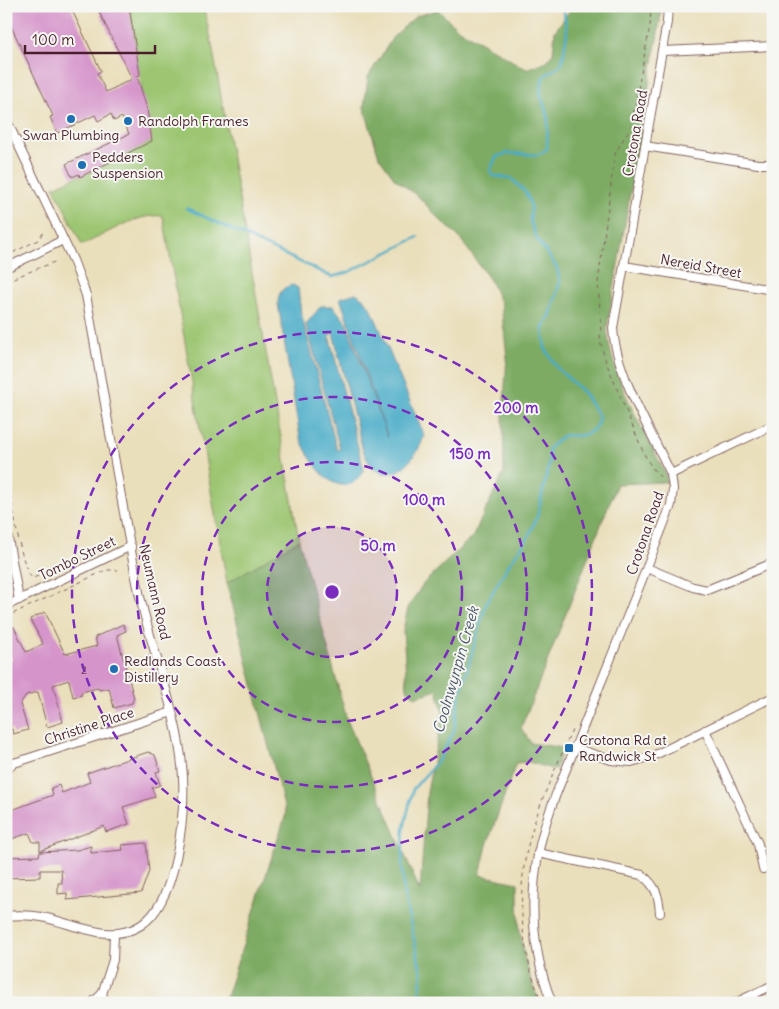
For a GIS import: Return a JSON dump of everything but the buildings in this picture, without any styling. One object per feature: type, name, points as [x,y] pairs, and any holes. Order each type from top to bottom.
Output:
[{"type":"street","name":"Crotona Road","points":[[552,1003],[541,969],[534,923],[533,887],[538,853],[547,821],[671,505],[674,489],[671,474],[621,368],[614,347],[613,328],[646,146],[668,6]]},
{"type":"street","points":[[662,51],[773,46]]},
{"type":"street","name":"Neumann Road","points":[[6,120],[63,240],[86,295],[140,593],[181,753],[183,780],[181,824],[172,867],[163,897],[150,919],[131,931],[114,934]]},
{"type":"street","points":[[646,146],[758,164],[773,164]]},
{"type":"street","points":[[6,268],[63,240]]},
{"type":"street","name":"Nereid Street","points":[[624,266],[773,290]]},
{"type":"street","points":[[671,474],[773,425]]},
{"type":"street","points":[[6,526],[19,600]]},
{"type":"street","name":"Tombo Street","points":[[6,606],[131,546]]},
{"type":"street","points":[[647,568],[694,587],[707,590],[773,563]]},
{"type":"street","points":[[575,748],[611,760],[631,762],[653,756],[773,697]]},
{"type":"street","name":"Christine Place","points":[[6,770],[10,763],[172,712]]},
{"type":"street","points":[[705,730],[758,844],[763,869]]},
{"type":"street","points":[[538,853],[642,875],[653,884],[659,897],[660,913]]},
{"type":"street","points":[[6,916],[40,916],[114,934],[113,960],[102,994],[92,1003]]},
{"type":"street","points":[[735,1003],[773,984]]},
{"type":"street","points":[[102,994],[105,1003]]},
{"type":"path","points":[[650,6],[650,26],[631,126],[615,154],[598,283],[601,323],[600,341],[606,362],[644,454],[652,468],[662,477],[666,486]]},
{"type":"path","points":[[6,256],[38,240],[43,233]]},
{"type":"path","points":[[6,281],[57,261]]},
{"type":"path","points":[[6,464],[23,555],[27,572],[32,578],[44,575],[100,549],[113,538]]},
{"type":"path","points":[[6,617],[106,570],[118,570]]},
{"type":"path","points":[[542,1003],[530,969],[523,927],[522,904],[526,853],[537,817],[575,723]]},
{"type":"green space","points":[[129,6],[203,6],[211,39],[299,540],[227,583],[163,216],[153,216],[132,221],[82,245],[54,187],[150,142]]},
{"type":"green space","points":[[573,6],[661,6],[607,328],[615,366],[622,385],[666,475],[667,482],[617,484],[521,728],[531,743],[563,748],[555,770],[529,762],[516,763],[487,845],[480,875],[518,883],[522,944],[540,1003],[224,1003],[286,814],[227,583],[299,540],[347,720],[420,891],[427,792],[443,712],[437,690],[415,697],[407,689],[403,630],[408,608],[423,584],[473,536],[504,472],[503,415],[507,357],[501,304],[490,280],[459,237],[419,197],[395,179],[379,157],[364,107],[368,77],[393,37],[416,16],[438,10],[457,28],[526,69],[547,61],[553,53],[555,31]]},
{"type":"water","points":[[293,285],[298,288],[301,313],[337,450],[340,449],[306,324],[321,306],[333,306],[346,322],[388,438],[340,298],[356,293],[365,300],[372,310],[424,435],[419,449],[414,456],[408,463],[394,472],[387,474],[380,472],[366,458],[333,333],[329,335],[364,470],[355,481],[345,485],[336,483],[326,478],[318,469],[304,447],[300,437],[278,304],[281,291]]},
{"type":"waterway","name":"Coolnwynpin Creek","points":[[411,1003],[419,997],[422,975],[404,895],[402,863],[404,828],[413,789],[438,761],[454,731],[459,698],[486,604],[507,567],[527,539],[537,517],[549,464],[549,448],[564,435],[576,436],[591,432],[595,428],[599,417],[584,393],[557,368],[545,348],[543,328],[550,316],[560,282],[557,268],[537,239],[530,221],[531,206],[526,193],[511,178],[493,176],[490,171],[496,157],[508,153],[538,155],[547,149],[548,116],[540,94],[543,77],[562,64],[567,32],[563,6]]},
{"type":"waterway","points":[[186,208],[332,277],[349,272],[418,237]]},
{"type":"waterway","name":"Coolnwynpin Creek","points":[[419,997],[423,1003]]},
{"type":"place","name":"Swan Plumbing","points":[[71,119]]},
{"type":"place","name":"Randolph Frames","points":[[128,121]]},
{"type":"place","name":"Pedders Suspension","points":[[82,165]]},
{"type":"place","name":"Redlands Coast Distillery","points":[[114,669]]},
{"type":"place","name":"Crotona Rd at Randwick St","points":[[569,748]]}]
